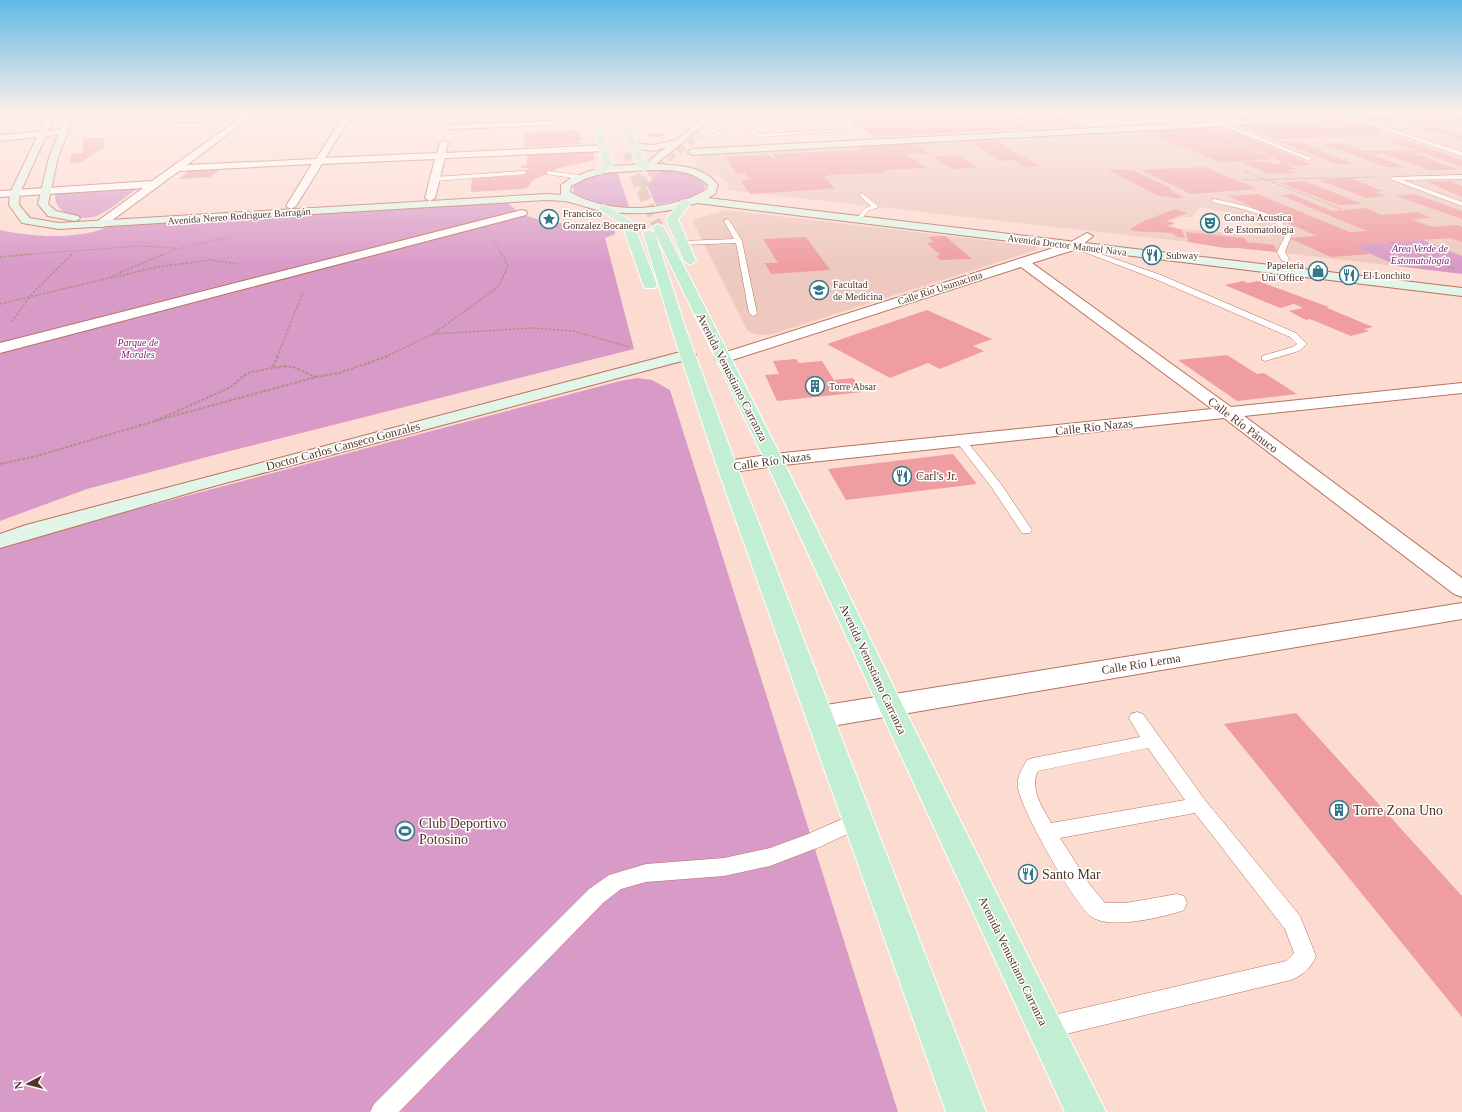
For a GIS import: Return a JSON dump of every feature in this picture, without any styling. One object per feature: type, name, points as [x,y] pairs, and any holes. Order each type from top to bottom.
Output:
[{"type":"main road","points":[[15,193],[29,164]]},
{"type":"main road","name":"Avenida Nereo Rodríguez Barragán","points":[[52,164],[44,191],[43,204],[52,214],[72,218],[112,217],[513,193],[550,189],[566,185],[579,177],[600,171],[646,167],[662,164]]},
{"type":"main road","points":[[600,171],[608,164]]},
{"type":"main road","points":[[644,164],[646,167],[650,164]]},
{"type":"main road","points":[[690,164],[697,173],[708,179],[713,185],[711,192],[691,202],[672,219],[705,296],[703,321]]},
{"type":"main road","points":[[566,185],[565,193],[572,199]]},
{"type":"main road","name":"Avenida Doctor Manuel Nava","points":[[711,192],[1073,246],[1462,292]]},
{"type":"main road","name":"Avenida Nereo Rodríguez Barragán","points":[[15,193],[14,205],[26,221],[59,226],[99,225],[533,198],[572,199],[585,204],[604,208],[646,209],[691,202]]},
{"type":"main road","name":"Avenida Doctor Manuel Nava","points":[[691,202],[863,215],[1087,236],[1289,259]]},
{"type":"main road","points":[[604,208],[627,222],[656,299],[679,330]]},
{"type":"main road","name":"Avenida Venustiano Carranza","points":[[966,1112],[727,467],[679,330],[652,227],[723,358],[774,460],[890,706],[1086,1112]]},
{"type":"main road","name":"Doctor Carlos Canseco Gonzales","points":[[0,541],[33,530],[196,485],[688,355]]},
{"type":"street","points":[[99,225],[184,164]]},
{"type":"street","points":[[178,168],[275,164]]},
{"type":"street","points":[[290,206],[318,164]]},
{"type":"street","points":[[430,198],[438,164]]},
{"type":"street","points":[[0,194],[156,184]]},
{"type":"street","points":[[0,348],[522,213]]},
{"type":"street","name":"Calle Río Usumacinta","points":[[723,358],[1073,246],[1087,236]]},
{"type":"street","name":"Calle Río Pánuco","points":[[1023,262],[1227,412],[1462,589]]},
{"type":"street","name":"Calle Río Nazas","points":[[727,467],[774,460],[1462,388]]},
{"type":"street","name":"Calle Río Lerma","points":[[820,717],[1462,611]]},
{"type":"lane","points":[[435,179],[524,173]]},
{"type":"lane","points":[[548,173],[579,177]]},
{"type":"lane","points":[[1393,179],[1462,177]]},
{"type":"lane","points":[[1393,179],[1462,204]]},
{"type":"lane","points":[[862,195],[876,207],[863,215]]},
{"type":"lane","points":[[1214,201],[1257,213],[1275,220],[1287,228],[1289,234],[1281,252],[1289,259]]},
{"type":"lane","points":[[728,221],[739,241],[753,313]]},
{"type":"lane","points":[[682,243],[739,241]]},
{"type":"lane","points":[[1073,246],[1180,286],[1293,335],[1303,344],[1296,349],[1265,358]]},
{"type":"lane","points":[[961,441],[997,486],[1026,530]]},
{"type":"lane","points":[[1045,1028],[1291,970],[1306,956],[1293,923],[1199,805],[1137,718]]},
{"type":"lane","points":[[1152,741],[1033,765],[1027,774],[1027,791],[1047,832],[1084,895],[1099,911],[1118,914],[1177,903]]},
{"type":"lane","points":[[1047,832],[1199,805]]},
{"type":"lane","points":[[382,1112],[596,896],[616,881],[646,874],[724,867],[770,857],[815,840],[858,820]]},
{"type":"path","points":[[1244,171],[1341,209]]},
{"type":"path","points":[[1244,180],[1370,177],[1393,179]]},
{"type":"path","points":[[0,464],[37,456],[155,421],[316,377],[339,373],[392,354],[433,334],[498,287],[508,266],[493,238],[481,230],[470,226]]},
{"type":"path","points":[[0,304],[105,279],[177,249],[230,237]]},
{"type":"path","points":[[1389,242],[1455,269]]},
{"type":"path","points":[[0,257],[139,246],[177,249]]},
{"type":"path","points":[[9,325],[30,296],[76,251]]},
{"type":"path","points":[[433,334],[533,328],[573,330],[634,349]]},
{"type":"path","points":[[155,421],[231,387],[242,377],[262,369],[273,367],[293,367],[316,377]]},
{"type":"shaded area","points":[[696,164],[1462,164],[1462,274],[728,190],[727,183],[721,177],[694,168]],"holes":[[[1200,207],[1228,213],[1262,227],[1271,237],[1177,228],[1172,226],[1175,223],[1170,221],[1182,217],[1192,217]]]},
{"type":"shaded area","name":"Facultad de Medicina","points":[[726,210],[1036,246],[1039,249],[772,334],[761,335],[747,330],[692,220]]},
{"type":"green space","points":[[661,169],[685,173],[696,177],[705,185],[703,192],[690,199],[656,205],[647,185]]},
{"type":"green space","points":[[617,171],[629,207],[615,207],[592,203],[574,193],[573,188],[576,183],[581,180],[593,175]]},
{"type":"green space","points":[[140,187],[99,215],[88,218],[76,217],[64,212],[57,204],[55,198],[55,192]]},
{"type":"green space","name":"Parque de Morales","points":[[507,201],[515,209],[527,216],[540,220],[572,224],[613,224],[615,234],[605,238],[634,349],[218,454],[87,489],[0,521],[0,230],[40,236],[69,236],[96,231],[107,227]]},
{"type":"green space","name":"Area Verde de Estomatología","points":[[1423,240],[1462,256],[1462,274],[1398,266],[1351,245]]},
{"type":"green space","name":"Club Deportivo Potosino","points":[[637,378],[652,380],[670,390],[898,1112],[0,1112],[0,549],[88,522],[620,381]]},
{"type":"building","points":[[577,164],[558,168],[532,181],[529,187],[523,189],[471,192],[472,178],[525,175],[526,170],[529,168],[521,168],[521,166],[531,165],[527,165]]},
{"type":"building","points":[[730,164],[736,164],[744,173],[737,174]]},
{"type":"building","points":[[737,164],[920,164],[926,168],[884,170],[887,173],[829,175],[824,177],[835,188],[750,194],[740,180],[750,179]]},
{"type":"building","points":[[944,164],[971,164],[977,168],[951,169]]},
{"type":"building","points":[[1018,164],[1035,164],[1039,166],[1023,167]]},
{"type":"building","points":[[1246,164],[1285,164],[1298,170],[1286,170],[1300,173],[1268,174]]},
{"type":"building","points":[[1286,164],[1313,165],[1291,166]]},
{"type":"building","points":[[1377,164],[1396,164],[1404,167],[1385,167]]},
{"type":"building","points":[[1412,164],[1443,164],[1460,170],[1429,170]]},
{"type":"building","points":[[1453,164],[1462,164],[1462,167]]},
{"type":"building","points":[[1204,167],[1258,189],[1191,194],[1141,170]]},
{"type":"building","points":[[1119,169],[1134,171],[1171,188],[1170,190],[1175,192],[1172,192],[1184,197],[1176,199],[1168,196],[1161,197],[1108,170]]},
{"type":"building","points":[[219,170],[210,177],[179,179],[189,171]]},
{"type":"building","points":[[1349,178],[1383,191],[1374,192],[1386,196],[1366,198],[1320,180]]},
{"type":"building","points":[[1304,181],[1363,204],[1338,205],[1280,183]]},
{"type":"building","points":[[1426,181],[1451,181],[1462,186],[1462,197]]},
{"type":"building","points":[[1258,194],[1349,232],[1367,231],[1280,195],[1292,194],[1332,211],[1366,208],[1382,215],[1417,212],[1432,218],[1411,219],[1432,227],[1458,225],[1462,227],[1462,242],[1450,238],[1351,245],[1370,254],[1331,257],[1289,238],[1317,236],[1228,196]]},
{"type":"building","points":[[1415,194],[1462,211],[1462,219],[1396,196]]},
{"type":"building","points":[[1175,209],[1187,213],[1166,221],[1175,223],[1167,226],[1182,230],[1185,238],[1177,237],[1172,233],[1133,231],[1130,229],[1144,221]]},
{"type":"building","points":[[1186,232],[1245,238],[1247,242],[1274,245],[1277,252],[1225,248],[1188,242]]},
{"type":"building","points":[[945,236],[972,259],[940,260],[936,256],[940,255],[927,243],[934,242],[928,237]]},
{"type":"building","points":[[806,237],[830,270],[771,274],[765,263],[778,263],[763,239]]},
{"type":"building","points":[[1243,281],[1248,283],[1258,281],[1329,307],[1327,308],[1373,327],[1364,329],[1369,331],[1351,336],[1310,319],[1306,320],[1289,311],[1303,308],[1294,304],[1280,308],[1225,285]]},
{"type":"building","points":[[927,310],[992,339],[973,346],[984,351],[940,369],[928,363],[890,378],[827,344]]},
{"type":"building","points":[[1227,355],[1257,374],[1264,373],[1297,394],[1237,401],[1178,360]]},
{"type":"building","name":"Torre Absar","points":[[796,359],[799,363],[822,361],[834,380],[853,378],[863,392],[777,401],[765,375],[779,374],[773,361]]},
{"type":"building","name":"Carl's Jr.","points":[[953,454],[977,484],[846,500],[828,469]]},
{"type":"building","name":"Torre Zona Uno","points":[[1296,713],[1462,896],[1462,1017],[1224,724]]},
{"type":"tunnel","points":[[631,164],[636,176]]},
{"type":"tunnel","points":[[650,176],[661,164]]},
{"type":"tunnel","points":[[635,175],[640,186]]},
{"type":"tunnel","points":[[640,186],[650,176]]},
{"type":"tunnel","points":[[640,186],[658,227]]},
{"type":"place","name":"Francisco Gonzalez Bocanegra","points":[[549,219]]},
{"type":"place","name":"Concha Acustica de Estomatologia","points":[[1210,223]]},
{"type":"place","name":"Subway","points":[[1152,255]]},
{"type":"place","name":"Papelería Uni Office","points":[[1318,271]]},
{"type":"place","name":"El Lonchito","points":[[1349,275]]},
{"type":"place","name":"Facultad de Medicina","points":[[819,290]]},
{"type":"place","name":"Torre Absar","points":[[815,386]]},
{"type":"place","name":"Carl's Jr.","points":[[902,476]]},
{"type":"place","name":"Torre Zona Uno","points":[[1339,810]]},
{"type":"place","name":"Club Deportivo Potosino","points":[[405,831]]},
{"type":"place","name":"Santo Mar","points":[[1028,874]]}]
